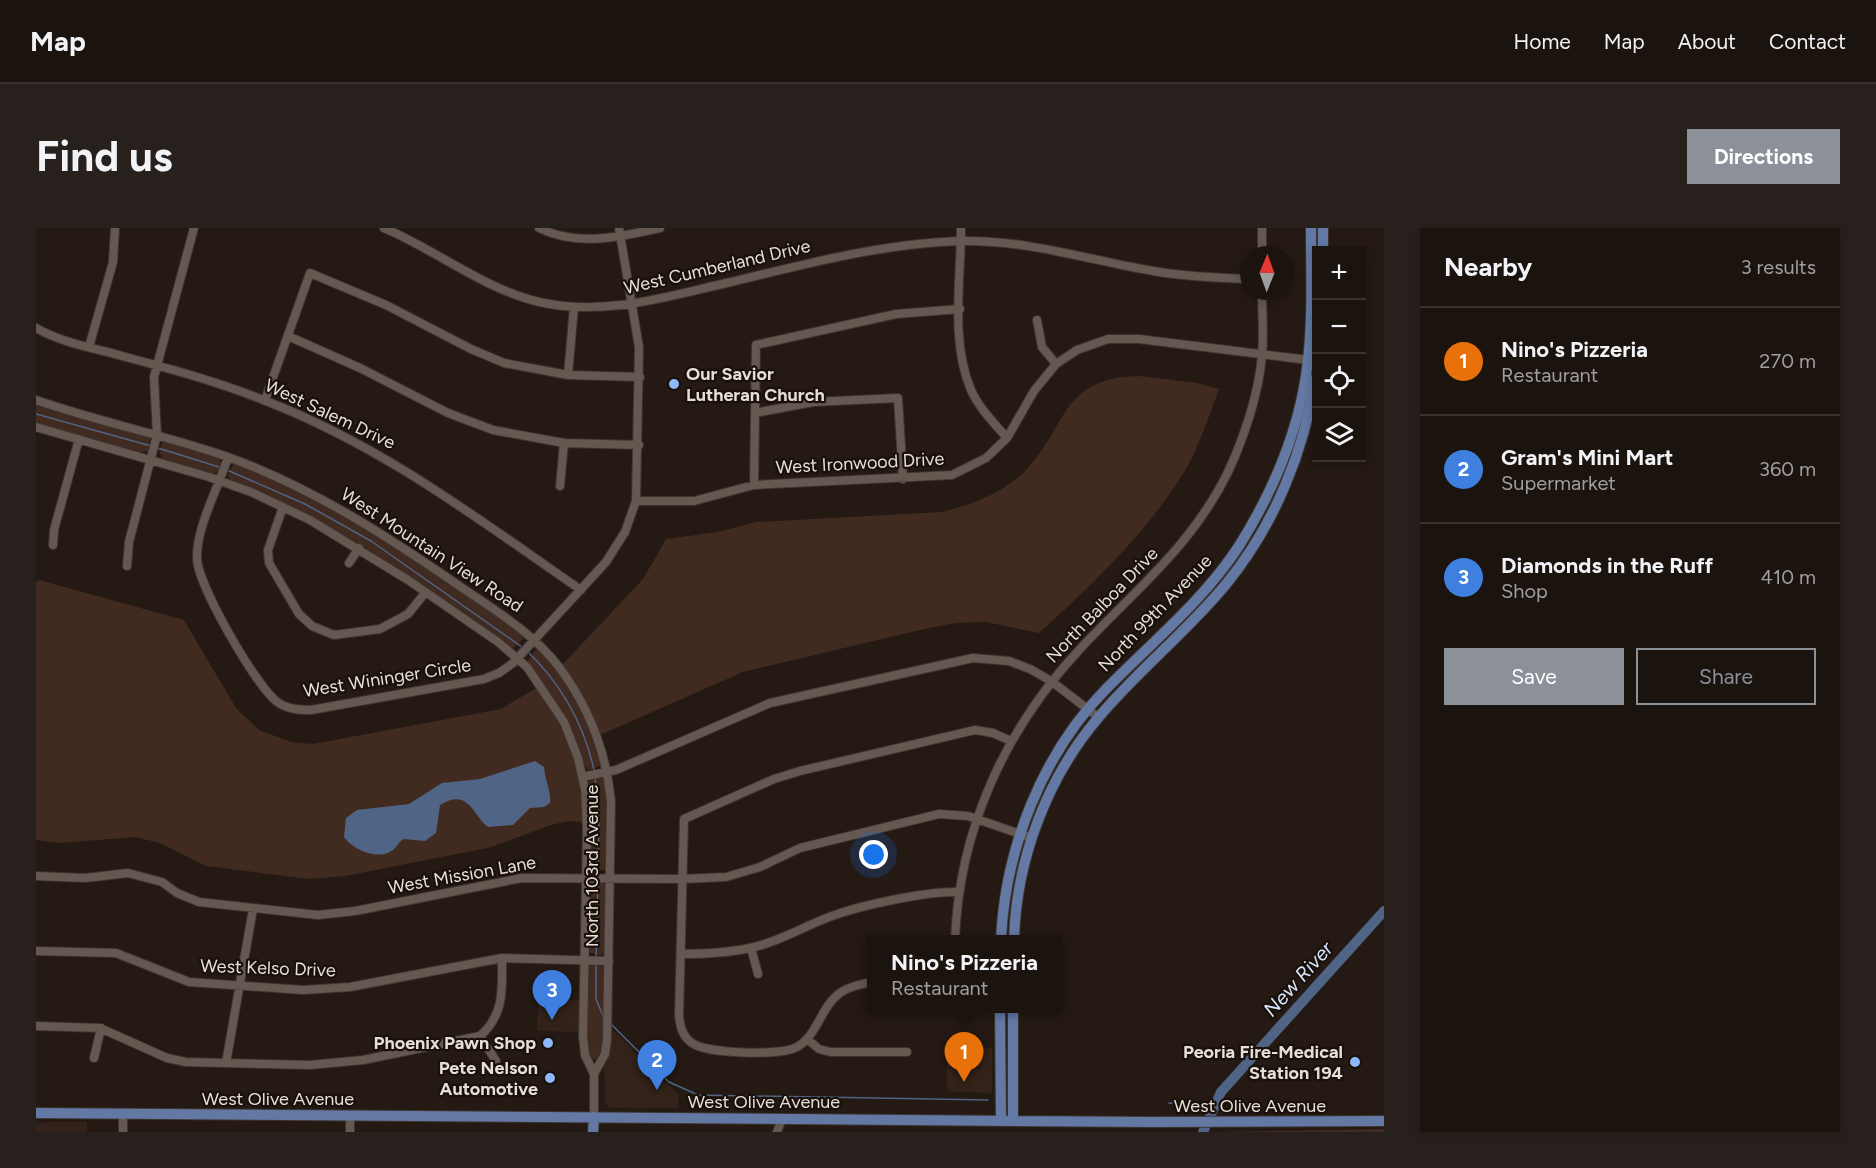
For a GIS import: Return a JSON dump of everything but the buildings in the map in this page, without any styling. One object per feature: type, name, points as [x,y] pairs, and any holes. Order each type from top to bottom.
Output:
[{"type":"main road","name":"North 99th Avenue","points":[[1001,935],[1005,899],[1021,834],[1054,758],[1088,709],[1203,590],[1238,546],[1272,486],[1296,418],[1312,361],[1311,228]]},
{"type":"main road","points":[[1323,228],[1323,246]]},
{"type":"main road","name":"North 99th Avenue","points":[[1014,935],[1023,867],[1032,838],[1061,772],[1098,717],[1213,600],[1237,570],[1281,495],[1304,438],[1312,400]]},
{"type":"main road","points":[[1203,590],[1213,600]]},
{"type":"main road","points":[[1000,1013],[1001,1120]]},
{"type":"main road","points":[[1013,1013],[1013,1120]]},
{"type":"main road","name":"West Olive Avenue","points":[[36,1113],[1159,1122],[1384,1121]]},
{"type":"main road","name":"North 103rd Avenue","points":[[594,1117],[594,1132]]},
{"type":"street","points":[[89,347],[113,262],[115,228]]},
{"type":"street","points":[[127,566],[129,542],[157,435],[153,391],[156,366],[194,228]]},
{"type":"street","name":"West Cumberland Drive","points":[[384,228],[502,288],[539,302],[573,307],[634,304],[854,253],[903,245],[961,241],[1056,249],[1161,273],[1240,278]]},
{"type":"street","points":[[538,228],[572,238],[598,239],[620,232],[660,228]]},
{"type":"street","points":[[961,228],[960,344],[971,391],[983,410],[1007,438]]},
{"type":"street","points":[[1262,228],[1262,246]]},
{"type":"street","points":[[518,658],[581,590],[619,544],[636,501],[640,376],[634,304],[620,232]]},
{"type":"street","points":[[265,400],[310,273],[386,306],[489,357],[526,369],[567,375],[640,376]]},
{"type":"street","name":"North Balboa Drive","points":[[955,935],[958,892],[977,819],[994,774],[1011,741],[1051,681],[1166,564],[1194,529],[1228,471],[1250,409],[1262,356],[1262,300]]},
{"type":"street","points":[[567,375],[573,307]]},
{"type":"street","points":[[754,485],[756,345],[896,314],[960,309]]},
{"type":"street","points":[[1037,320],[1042,347],[1056,364]]},
{"type":"street","name":"West Salem Drive","points":[[36,328],[89,347],[265,400],[325,426],[407,470],[581,590]]},
{"type":"street","points":[[288,336],[360,368],[492,435],[564,443],[639,445]]},
{"type":"street","name":"West Ironwood Drive","points":[[636,501],[694,501],[754,485],[929,478],[961,471],[987,458],[1007,438],[1034,391],[1056,364],[1090,345],[1122,338],[1312,361]]},
{"type":"street","points":[[755,413],[813,402],[898,398],[903,479]]},
{"type":"street","name":"West Mountain View Road","points":[[36,400],[228,457],[313,494],[363,521],[493,609],[534,640]]},
{"type":"street","name":"West Mountain View Road","points":[[36,426],[221,481],[283,507],[359,548],[518,658]]},
{"type":"street","points":[[53,545],[79,439]]},
{"type":"street","points":[[560,486],[564,443]]},
{"type":"street","name":"West Wininger Circle","points":[[228,457],[199,540],[197,561],[200,577],[262,686],[282,705],[311,710],[484,679],[499,673],[518,658]]},
{"type":"street","points":[[283,507],[268,550],[269,563],[296,609],[312,627],[334,635],[380,629],[408,614],[426,593]]},
{"type":"street","points":[[349,563],[359,548]]},
{"type":"street","name":"North 103rd Avenue","points":[[534,640],[559,667],[582,702],[600,743],[608,772],[612,814],[607,1048],[594,1074]]},
{"type":"street","name":"North 103rd Avenue","points":[[518,658],[539,683],[564,722],[582,777],[587,815],[583,1047],[594,1074],[594,1117]]},
{"type":"street","points":[[582,777],[608,772],[757,707],[954,661],[989,658],[1009,661],[1051,681],[1098,717]]},
{"type":"street","points":[[867,983],[838,994],[807,1039],[796,1047],[772,1052],[708,1050],[694,1045],[685,1036],[679,1015],[684,819],[774,779],[800,771],[975,730],[993,733],[1011,741]]},
{"type":"street","name":"West Mission Lane","points":[[36,876],[62,878],[116,873],[140,875],[162,882],[177,893],[199,902],[291,914],[327,915],[522,878],[682,879],[740,874],[800,848],[939,814],[959,814],[1032,838]]},
{"type":"street","points":[[681,954],[751,948],[790,935],[833,915],[933,893],[958,892]]},
{"type":"street","points":[[226,1063],[252,909]]},
{"type":"street","points":[[751,948],[758,974]]},
{"type":"street","name":"West Kelso Drive","points":[[36,951],[116,953],[182,980],[303,990],[350,987],[502,958],[609,961]]},
{"type":"street","points":[[36,1026],[101,1028],[167,1058],[186,1062],[310,1065],[363,1060],[480,1035],[493,1023],[499,1011],[502,958]]},
{"type":"street","points":[[94,1058],[101,1028]]},
{"type":"street","points":[[480,1035],[496,1061]]},
{"type":"street","points":[[807,1039],[819,1049],[830,1052],[907,1052]]},
{"type":"street","points":[[123,1114],[123,1132]]},
{"type":"street","points":[[350,1116],[350,1132]]},
{"type":"street","points":[[777,1132],[782,1119]]},
{"type":"street","points":[[782,1119],[785,1132]]},
{"type":"shaded area","points":[[1139,376],[1197,383],[1219,389],[1196,450],[1186,469],[1155,514],[1118,556],[1039,633],[986,622],[956,623],[924,629],[743,672],[600,735],[587,704],[562,665],[643,579],[666,539],[718,532],[756,522],[943,512],[965,505],[996,492],[1024,472],[1039,455],[1068,408],[1079,395],[1094,385],[1113,379]]},
{"type":"shaded area","points":[[36,403],[150,437],[148,451],[140,452],[36,423]]},
{"type":"shaded area","points":[[164,440],[221,458],[219,471],[212,474],[162,458],[159,450]]},
{"type":"shaded area","points":[[234,463],[287,484],[360,522],[522,633],[523,639],[511,648],[360,544],[290,507],[229,480],[228,474]]},
{"type":"shaded area","points":[[39,580],[184,620],[236,708],[259,730],[291,742],[313,744],[501,709],[538,687],[557,719],[571,751],[579,784],[583,822],[569,821],[551,825],[488,848],[345,876],[308,879],[206,866],[160,843],[135,837],[60,843],[36,840],[36,582]]},
{"type":"shaded area","points":[[535,650],[540,650],[566,682],[584,712],[602,765],[589,770],[583,765],[564,713],[527,662]]},
{"type":"shaded area","points":[[591,779],[605,779],[608,802],[607,870],[590,870],[587,785]]},
{"type":"shaded area","points":[[594,882],[606,884],[606,952],[600,955],[588,952],[589,885]]},
{"type":"shaded area","points":[[592,965],[604,967],[604,1047],[596,1060],[591,1058],[586,1049],[588,967]]},
{"type":"shaded area","points":[[538,999],[580,1000],[579,1032],[537,1031]]},
{"type":"shaded area","points":[[610,1027],[661,1080],[678,1093],[679,1108],[611,1108],[605,1104],[604,1068]]},
{"type":"shaded area","points":[[947,1048],[992,1048],[992,1093],[951,1092],[947,1088]]},
{"type":"shaded area","points":[[87,1122],[87,1132],[36,1132],[36,1124]]},
{"type":"shaded area","points":[[1384,1129],[1384,1132],[1217,1132]]},
{"type":"water","points":[[535,761],[544,767],[550,803],[544,807],[530,808],[513,825],[488,827],[469,805],[458,799],[440,805],[436,833],[425,841],[404,839],[387,853],[374,854],[360,850],[344,837],[346,818],[357,810],[409,804],[442,783],[480,779]]},
{"type":"waterway","points":[[36,414],[151,446]]},
{"type":"waterway","points":[[158,448],[219,467]]},
{"type":"waterway","points":[[227,470],[305,504],[371,541],[522,647]]},
{"type":"waterway","points":[[528,652],[551,678],[570,706],[584,737],[594,770]]},
{"type":"waterway","points":[[595,777],[599,813],[598,874]]},
{"type":"waterway","points":[[596,958],[598,882]]},
{"type":"waterway","name":"New River","points":[[1203,1132],[1221,1092],[1384,911]]},
{"type":"waterway","points":[[596,963],[596,999],[604,1018]]},
{"type":"waterway","points":[[612,1025],[669,1082],[698,1095],[988,1100]]},
{"type":"waterway","points":[[1169,1103],[1215,1105]]},
{"type":"place","name":"Our Savior Lutheran Church","points":[[674,384]]},
{"type":"place","name":"Diamonds in the Ruff","points":[[552,1020]]},
{"type":"place","name":"Phoenix Pawn Shop","points":[[548,1043]]},
{"type":"place","name":"Peoria Fire-Medical Station 194","points":[[1355,1062]]},
{"type":"place","name":"Pete Nelson Automotive","points":[[550,1078]]},
{"type":"place","name":"Nino's Pizzeria","points":[[964,1082]]},
{"type":"place","name":"Gram's Mini Mart","points":[[657,1090]]}]
